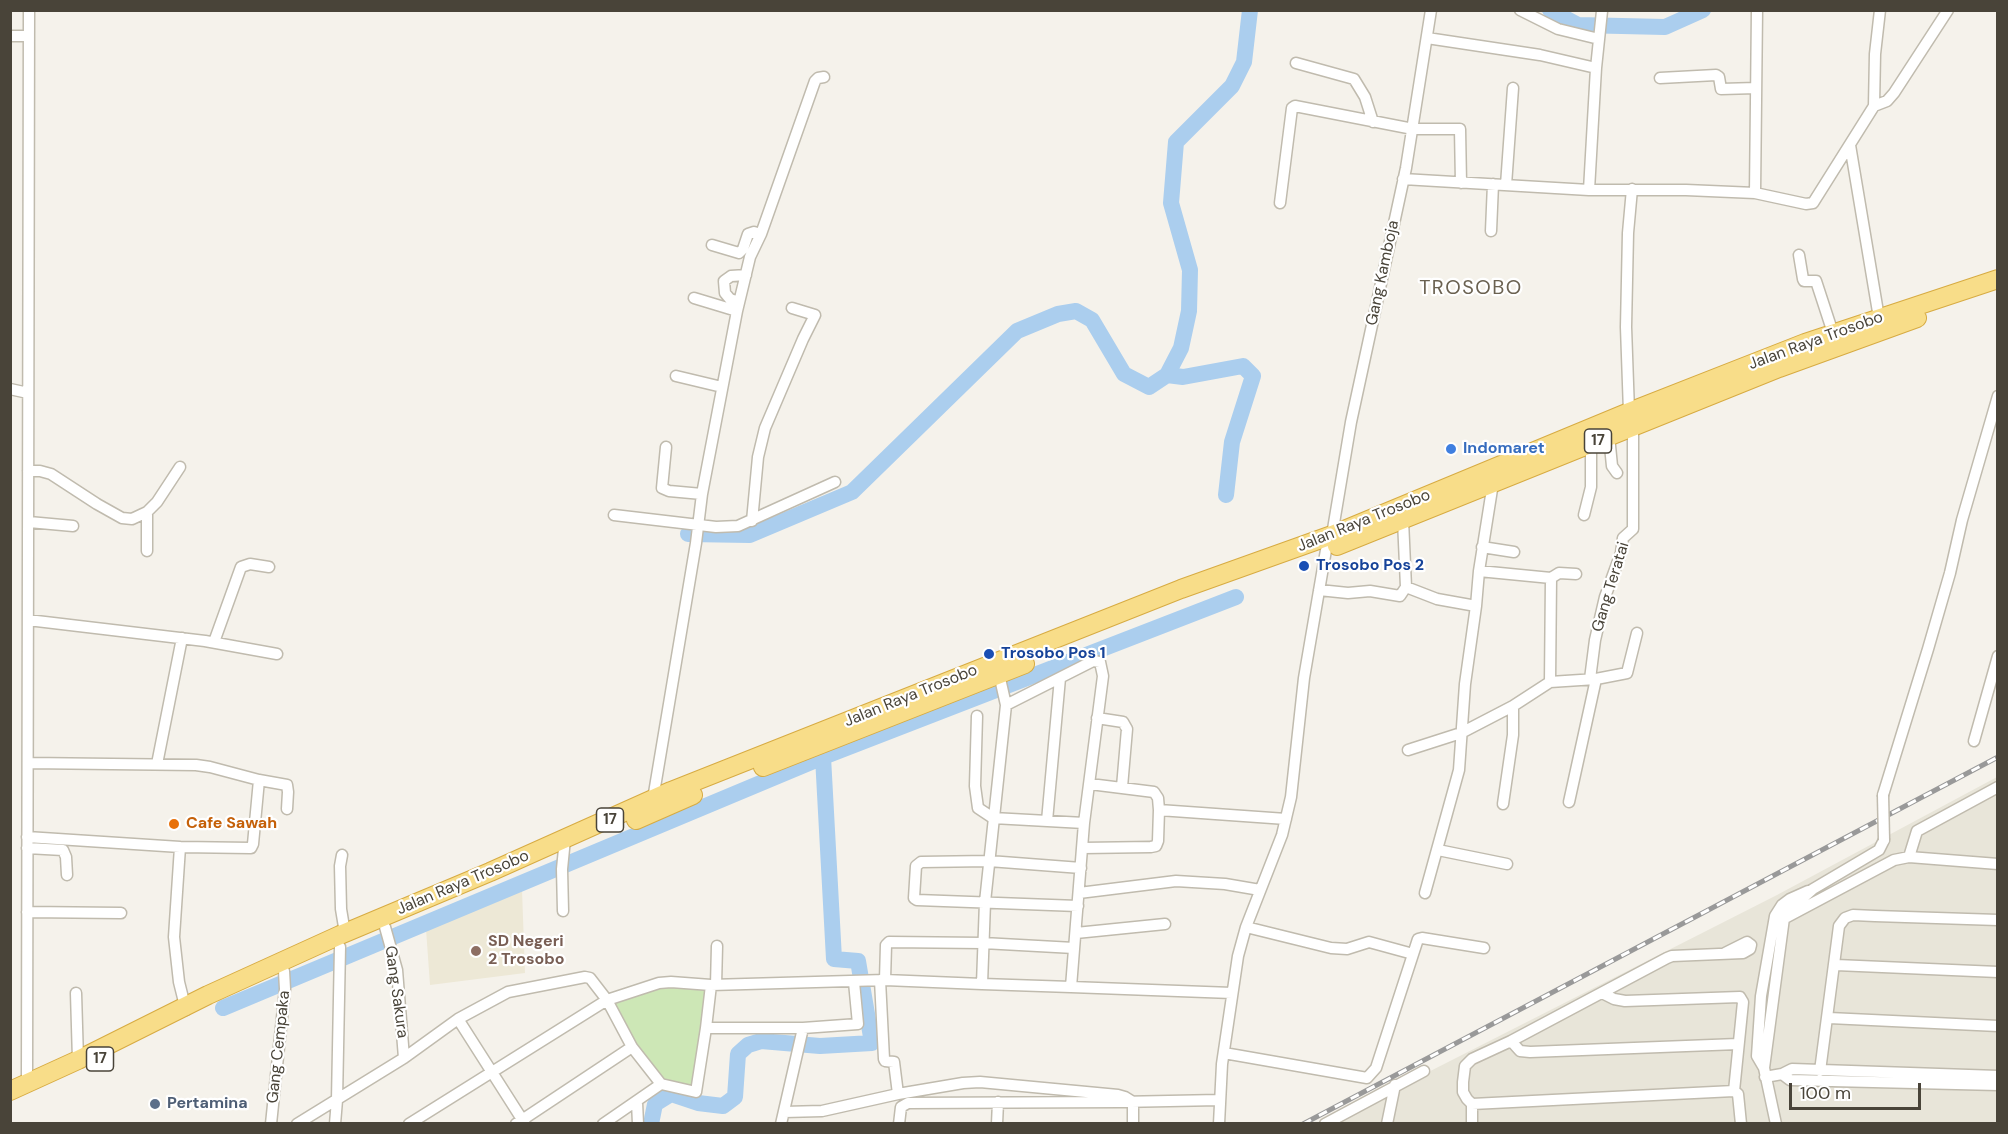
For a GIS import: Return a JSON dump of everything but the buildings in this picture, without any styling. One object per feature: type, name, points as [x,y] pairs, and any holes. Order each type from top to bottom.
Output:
[{"type":"highway","name":"Jalan Raya Trosobo","points":[[1329,543],[1833,333],[1998,279]]},
{"type":"highway","name":"Jalan Raya Trosobo","points":[[10,1101],[187,1011],[284,978],[342,949],[388,935],[708,789],[999,676],[1233,577],[1403,520],[1591,444],[1609,436],[1631,419],[1998,291]]},
{"type":"highway","name":"Jalan Raya Trosobo","points":[[19,1087],[187,1011],[342,949],[563,854],[653,799],[1181,589],[1233,577]]},
{"type":"street","points":[[19,1087],[27,912],[29,10]]},
{"type":"street","name":"Gang Kamboja","points":[[1219,1124],[1224,1053],[1241,940],[1278,848],[1292,797],[1304,678],[1319,591],[1351,422],[1413,129],[1431,10]]},
{"type":"street","points":[[1520,10],[1558,29],[1599,36]]},
{"type":"street","points":[[1755,194],[1757,10]]},
{"type":"street","points":[[1403,179],[1589,189],[1755,194],[1806,204],[1814,203],[1875,106],[1875,54],[1881,10]]},
{"type":"street","points":[[1875,106],[1887,101],[1948,10]]},
{"type":"street","points":[[1589,189],[1596,68],[1602,12]]},
{"type":"street","points":[[10,36],[29,36]]},
{"type":"street","points":[[1427,38],[1540,55],[1596,68]]},
{"type":"street","points":[[1296,63],[1354,79],[1365,97],[1373,122]]},
{"type":"street","points":[[1660,78],[1716,75],[1719,77],[1721,88],[1756,88]]},
{"type":"street","points":[[653,799],[696,543],[702,494],[738,306],[750,257],[761,234],[815,81],[818,78],[824,78]]},
{"type":"street","points":[[1506,185],[1513,88]]},
{"type":"street","points":[[1280,203],[1293,107],[1413,129],[1461,129],[1461,183]]},
{"type":"street","points":[[1850,145],[1879,318]]},
{"type":"street","points":[[1491,231],[1493,184]]},
{"type":"street","name":"Gang Teratai","points":[[1569,802],[1593,679],[1595,639],[1605,597],[1621,553],[1623,538],[1633,529],[1631,419],[1626,327],[1628,233],[1632,189]]},
{"type":"street","points":[[712,245],[739,253],[743,249],[748,234],[753,232],[761,234]]},
{"type":"street","points":[[1799,255],[1803,279],[1804,281],[1815,280],[1833,333]]},
{"type":"street","points":[[738,306],[725,293],[724,281],[731,276],[746,275]]},
{"type":"street","points":[[694,298],[738,306]]},
{"type":"street","points":[[752,520],[758,457],[765,428],[815,315],[792,308]]},
{"type":"street","points":[[676,376],[722,387]]},
{"type":"street","points":[[10,389],[28,393]]},
{"type":"street","points":[[1776,1124],[1765,1072],[1757,1056],[1761,996],[1779,917],[1793,902],[1872,855],[1883,846],[1883,795],[1950,573],[1962,520],[1998,396]]},
{"type":"street","points":[[1609,436],[1612,466],[1617,473]]},
{"type":"street","points":[[1584,515],[1591,487],[1591,444]]},
{"type":"street","points":[[666,447],[662,488],[702,494]]},
{"type":"street","points":[[28,468],[51,474],[122,518],[132,519],[147,512],[157,502],[180,467]]},
{"type":"street","points":[[614,515],[698,527],[744,525],[835,482]]},
{"type":"street","points":[[1425,893],[1459,770],[1465,684],[1492,483]]},
{"type":"street","points":[[147,512],[147,551]]},
{"type":"street","points":[[1319,591],[1348,593],[1370,591],[1400,596],[1406,587],[1403,520]]},
{"type":"street","points":[[29,522],[73,526]]},
{"type":"street","points":[[1482,547],[1514,552]]},
{"type":"street","points":[[214,642],[241,567],[250,564],[269,567]]},
{"type":"street","points":[[1479,571],[1551,578],[1559,573],[1576,574]]},
{"type":"street","points":[[1550,682],[1551,578]]},
{"type":"street","points":[[1406,587],[1437,599],[1476,606]]},
{"type":"street","points":[[28,620],[214,642],[277,654]]},
{"type":"street","points":[[1408,750],[1461,733],[1513,706],[1550,682],[1593,679],[1628,673],[1637,633]]},
{"type":"street","points":[[157,765],[182,638]]},
{"type":"street","points":[[1974,741],[1992,695],[1997,657]]},
{"type":"street","points":[[1006,705],[1092,661],[1100,662],[1103,676],[1084,823],[1071,987]]},
{"type":"street","points":[[982,984],[985,902],[1006,705],[999,676]]},
{"type":"street","points":[[1047,821],[1060,678]]},
{"type":"street","points":[[1503,804],[1513,735],[1513,706]]},
{"type":"street","points":[[977,716],[975,797],[978,808],[993,818],[1084,823]]},
{"type":"street","points":[[1096,718],[1123,722],[1127,729],[1122,787]]},
{"type":"street","points":[[28,763],[210,767],[287,785],[287,809]]},
{"type":"street","points":[[27,842],[251,848],[259,780]]},
{"type":"street","points":[[1083,848],[1154,846],[1158,841],[1159,810],[1158,798],[1154,792],[1090,784]]},
{"type":"street","points":[[1909,857],[1917,831],[1998,788]]},
{"type":"street","points":[[1159,810],[1286,819]]},
{"type":"street","points":[[27,842],[63,850],[66,857],[67,875]]},
{"type":"street","points":[[180,847],[174,937],[179,982],[187,1011]]},
{"type":"street","points":[[1438,850],[1507,864]]},
{"type":"street","points":[[563,854],[563,911]]},
{"type":"street","points":[[334,1124],[337,1100],[342,949],[340,866],[342,855]]},
{"type":"street","points":[[1779,917],[1792,915],[1894,860],[1909,857],[1998,864]]},
{"type":"street","points":[[1078,906],[915,900],[916,867],[921,862],[989,861],[1081,868]]},
{"type":"street","points":[[1079,893],[1176,881],[1225,884],[1260,890]]},
{"type":"street","points":[[27,912],[121,913]]},
{"type":"street","points":[[1820,1071],[1836,965],[1839,926],[1843,920],[1848,916],[1998,920]]},
{"type":"street","points":[[1765,1072],[1774,996],[1779,917]]},
{"type":"street","points":[[1076,933],[1165,924]]},
{"type":"street","points":[[1246,927],[1331,948],[1347,949],[1369,942],[1413,954]]},
{"type":"street","name":"Gang Sakura","points":[[388,935],[396,970],[404,1058]]},
{"type":"street","points":[[1224,1053],[1363,1079],[1369,1077],[1376,1068],[1420,938],[1484,948]]},
{"type":"street","points":[[898,1094],[894,1062],[884,1059],[883,980],[888,942],[983,943],[1074,948]]},
{"type":"street","points":[[297,1124],[404,1058],[458,1019],[508,992],[585,977],[590,978],[607,1000],[632,1047],[661,1084],[697,1091],[717,946]]},
{"type":"street","points":[[1472,1124],[1472,1104],[1463,1092],[1467,1062],[1672,956],[1725,954]]},
{"type":"street","points":[[1836,965],[1998,972]]},
{"type":"street","name":"Gang Cempaka","points":[[271,1124],[284,978]]},
{"type":"street","points":[[409,1124],[607,1000],[659,983],[713,985],[883,980],[1232,993]]},
{"type":"street","points":[[706,1028],[802,1030],[858,1024],[860,981]]},
{"type":"street","points":[[76,993],[78,1060]]},
{"type":"street","points":[[1602,993],[1625,1001],[1738,996],[1741,998],[1743,1002],[1734,1090],[1738,1094],[1741,1124]]},
{"type":"street","points":[[1761,996],[1774,996]]},
{"type":"street","points":[[1829,1018],[1998,1026]]},
{"type":"street","points":[[458,1019],[493,1072],[521,1122],[632,1047]]},
{"type":"street","points":[[802,1030],[782,1118],[822,1112],[955,1083],[980,1082],[1118,1095],[1125,1096],[1133,1102]]},
{"type":"street","points":[[1511,1041],[1520,1051],[1530,1052],[1738,1044]]},
{"type":"street","points":[[1765,1072],[1782,1074],[1792,1070],[1820,1071],[1870,1077],[1998,1085]]},
{"type":"street","points":[[1325,1124],[1424,1071]]},
{"type":"street","points":[[1782,1074],[1790,1080],[1998,1076]]},
{"type":"street","points":[[603,1124],[661,1084]]},
{"type":"street","points":[[1387,1124],[1395,1085]]},
{"type":"street","points":[[1472,1104],[1734,1090]]},
{"type":"street","points":[[900,1124],[901,1107],[909,1103],[1219,1100]]},
{"type":"street","points":[[637,1102],[638,1124]]},
{"type":"street","points":[[997,1124],[998,1102]]},
{"type":"street","points":[[1133,1102],[1133,1124]]},
{"type":"shaded area","points":[[1997,777],[1997,1123],[1326,1124],[1777,895]]},
{"type":"shaded area","name":"SD Negeri 2 Trosobo","points":[[522,890],[525,973],[430,985],[426,929]]},
{"type":"green space","points":[[670,983],[709,986],[695,1092],[662,1083],[634,1045],[609,1001]]},
{"type":"waterway","points":[[688,534],[750,535],[852,492],[1017,331],[1058,314],[1076,311],[1092,320],[1124,374],[1149,387],[1167,375],[1181,348],[1189,311],[1190,270],[1171,203],[1176,142],[1232,86],[1244,62],[1250,10]]},
{"type":"waterway","points":[[1550,10],[1578,25],[1665,27],[1703,10]]},
{"type":"waterway","points":[[1167,375],[1183,377],[1243,366],[1253,376],[1232,442],[1226,495]]},
{"type":"waterway","points":[[223,1008],[823,757],[1236,597]]},
{"type":"waterway","points":[[651,1124],[655,1104],[671,1094],[698,1103],[723,1106],[735,1097],[738,1054],[748,1045],[761,1041],[820,1046],[872,1043],[858,961],[834,959],[823,757]]},
{"type":"railway","points":[[1303,1124],[1998,757]]},
{"type":"place","name":"Indomaret","points":[[1451,449]]},
{"type":"place","name":"Trosobo Pos 2","points":[[1304,566]]},
{"type":"place","name":"Trosobo Pos 1","points":[[989,654]]},
{"type":"place","name":"Cafe Sawah","points":[[174,824]]},
{"type":"place","name":"SD Negeri 2 Trosobo","points":[[476,951]]},
{"type":"place","name":"Pertamina","points":[[155,1104]]},
{"type":"district","name":"TROSOBO","points":[[1471,289]]}]
